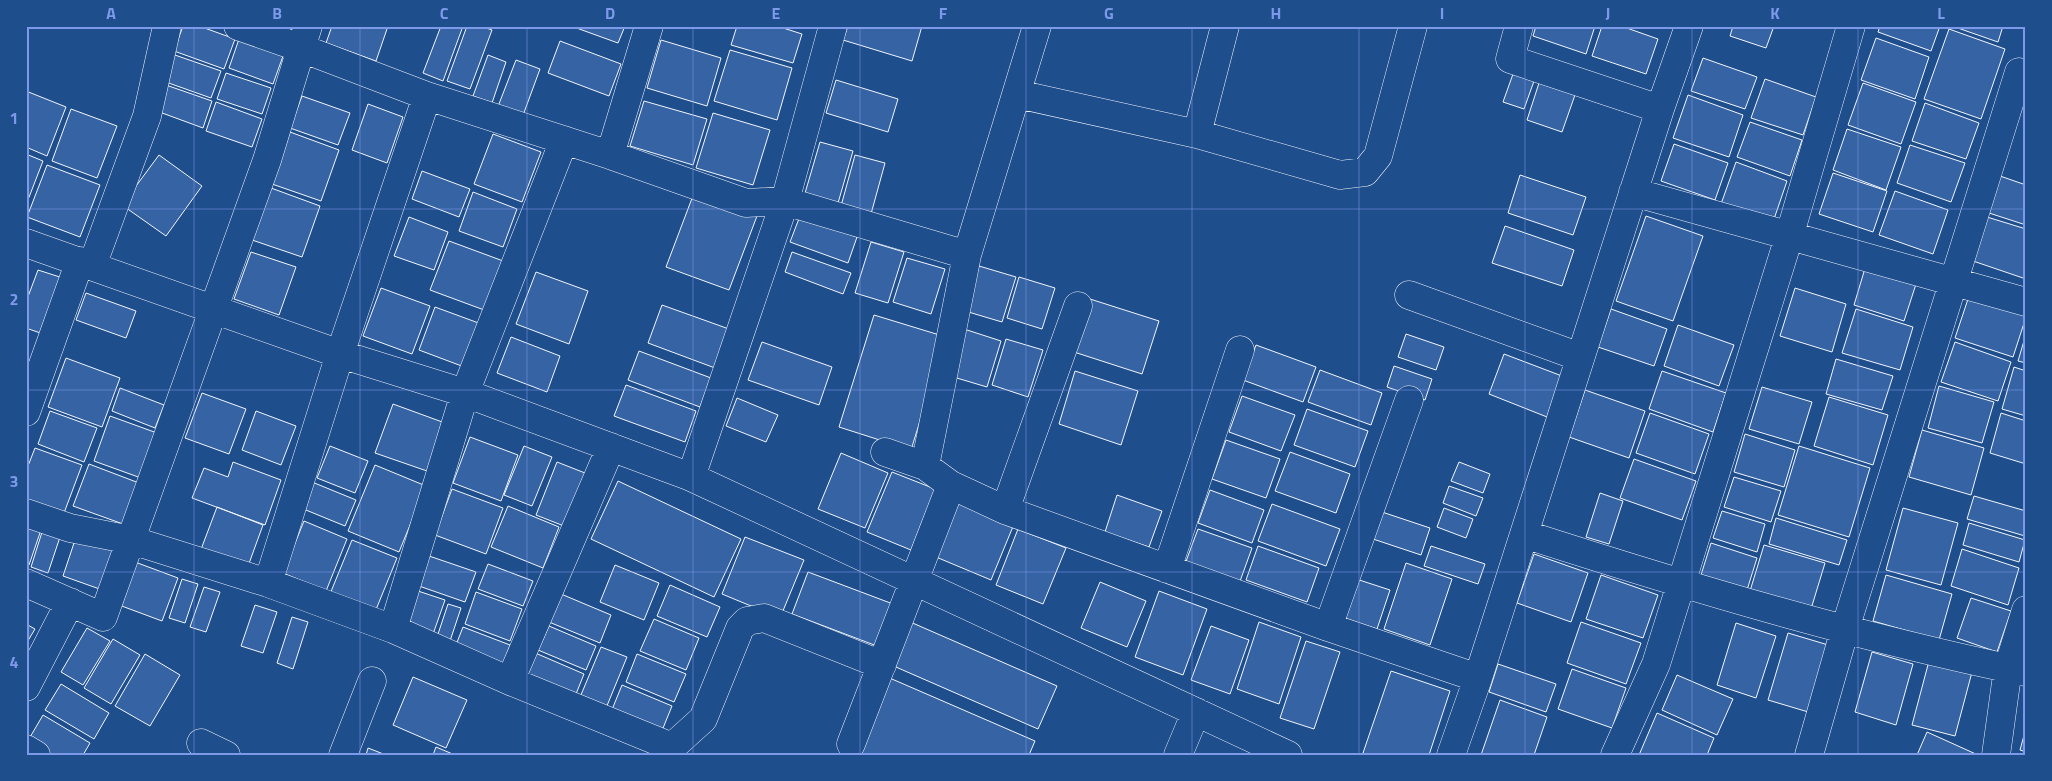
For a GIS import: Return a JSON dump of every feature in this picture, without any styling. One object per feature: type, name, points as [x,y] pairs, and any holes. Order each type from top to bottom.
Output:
[{"type":"street","points":[[26,412],[147,116],[167,26]]},
{"type":"street","points":[[238,26],[304,37],[427,96],[610,155],[746,203],[785,201],[967,255]]},
{"type":"street","points":[[610,155],[649,26]]},
{"type":"street","points":[[691,477],[785,201],[834,26]]},
{"type":"street","points":[[925,466],[967,255],[1037,26]]},
{"type":"street","points":[[1197,134],[1225,26]]},
{"type":"street","points":[[1016,94],[1197,134],[1340,175],[1365,172],[1378,156],[1413,26]]},
{"type":"street","points":[[1519,26],[1510,59],[1660,108]]},
{"type":"street","points":[[1451,755],[1478,678],[1660,108],[1689,26]]},
{"type":"street","points":[[1614,755],[1656,664],[1789,237],[1851,26]]},
{"type":"street","points":[[26,583],[103,617],[267,160],[304,37]]},
{"type":"street","points":[[1809,755],[1845,629],[2018,72]]},
{"type":"street","points":[[268,583],[340,354],[427,96]]},
{"type":"street","points":[[393,629],[465,394],[564,140]]},
{"type":"street","points":[[1633,192],[2026,302]]},
{"type":"street","points":[[26,243],[340,354],[465,394],[691,477],[1288,755]]},
{"type":"street","points":[[1409,295],[1580,357]]},
{"type":"street","points":[[1005,510],[1078,306]]},
{"type":"street","points":[[1167,569],[1240,350]]},
{"type":"street","points":[[1328,627],[1409,400]]},
{"type":"street","points":[[510,681],[611,447]]},
{"type":"street","points":[[885,452],[925,466],[951,485],[1005,510],[1328,627],[1478,678]]},
{"type":"street","points":[[851,744],[951,485]]},
{"type":"street","points":[[26,513],[70,528],[131,540],[268,583],[393,629],[510,681],[672,747],[703,719],[740,628],[747,621],[764,618],[882,665]]},
{"type":"street","points":[[1524,534],[1681,584],[1845,629],[2017,670]]},
{"type":"street","points":[[26,687],[70,602]]},
{"type":"street","points":[[1996,755],[2017,670],[2026,610]]},
{"type":"street","points":[[343,755],[372,681]]},
{"type":"street","points":[[1178,755],[1196,712]]},
{"type":"street","points":[[201,743],[226,755]]},
{"type":"street","points":[[26,749],[36,755]]},
{"type":"building","points":[[183,26],[199,26],[235,39],[224,69],[174,51]]},
{"type":"building","points":[[332,26],[388,26],[376,61],[326,43]]},
{"type":"building","points":[[441,26],[463,26],[443,81],[423,73]]},
{"type":"building","points":[[467,26],[481,26],[492,30],[470,89],[447,81]]},
{"type":"building","points":[[571,26],[625,26],[618,43]]},
{"type":"building","points":[[737,26],[777,26],[802,34],[793,63],[731,45]]},
{"type":"building","points":[[848,26],[922,26],[912,61],[843,40]]},
{"type":"building","points":[[1536,26],[1595,26],[1586,54],[1533,36]]},
{"type":"building","points":[[1602,26],[1621,26],[1658,39],[1646,74],[1592,56]]},
{"type":"building","points":[[1733,26],[1774,26],[1766,48],[1730,36]]},
{"type":"building","points":[[1880,26],[1940,26],[1931,51],[1878,32]]},
{"type":"building","points":[[1952,26],[2003,26],[1998,42]]},
{"type":"building","points":[[1949,29],[2005,49],[1981,119],[1924,99]]},
{"type":"building","points":[[1876,38],[1929,57],[1915,99],[1861,80]]},
{"type":"building","points":[[239,39],[283,56],[273,84],[229,68]]},
{"type":"building","points":[[661,40],[721,58],[707,106],[647,88]]},
{"type":"building","points":[[560,41],[621,64],[609,96],[548,73]]},
{"type":"building","points":[[730,50],[792,68],[777,120],[714,101]]},
{"type":"building","points":[[172,54],[221,71],[211,98],[163,81]]},
{"type":"building","points":[[488,55],[506,62],[492,103],[473,96]]},
{"type":"building","points":[[1703,58],[1757,77],[1745,109],[1691,91]]},
{"type":"building","points":[[516,60],[540,69],[522,118],[497,109]]},
{"type":"building","points":[[226,73],[271,88],[262,114],[217,99]]},
{"type":"building","points":[[1513,74],[1534,81],[1524,109],[1503,102]]},
{"type":"building","points":[[1765,79],[1816,97],[1803,135],[1751,118]]},
{"type":"building","points":[[836,80],[898,99],[888,132],[826,113]]},
{"type":"building","points":[[1540,80],[1576,92],[1562,132],[1527,120]]},
{"type":"building","points":[[1863,83],[1916,102],[1901,144],[1848,125]]},
{"type":"building","points":[[163,84],[212,101],[203,128],[154,110]]},
{"type":"building","points":[[26,91],[66,107],[47,156],[26,147]]},
{"type":"building","points":[[1688,95],[1743,115],[1729,157],[1673,138]]},
{"type":"building","points":[[302,96],[350,113],[338,145],[290,128]]},
{"type":"building","points":[[644,101],[707,119],[693,165],[630,146]]},
{"type":"building","points":[[216,102],[262,119],[252,147],[206,131]]},
{"type":"building","points":[[1925,103],[1979,123],[1966,159],[1912,141]]},
{"type":"building","points":[[368,104],[403,117],[387,163],[352,150]]},
{"type":"building","points":[[71,109],[117,126],[97,178],[52,161]]},
{"type":"building","points":[[713,113],[770,130],[753,185],[696,168]]},
{"type":"building","points":[[1750,122],[1802,140],[1790,176],[1737,157]]},
{"type":"building","points":[[1847,129],[1901,147],[1886,190],[1833,170]]},
{"type":"building","points":[[290,132],[339,150],[321,201],[272,184]]},
{"type":"building","points":[[493,134],[541,152],[522,202],[474,184]]},
{"type":"building","points":[[820,142],[853,151],[836,210],[803,200]]},
{"type":"building","points":[[1674,144],[1728,163],[1715,200],[1661,181]]},
{"type":"building","points":[[1910,145],[1965,163],[1951,202],[1897,183]]},
{"type":"building","points":[[26,154],[43,161],[26,205]]},
{"type":"building","points":[[159,155],[202,186],[166,236],[122,205]]},
{"type":"building","points":[[855,155],[885,163],[871,214],[841,206]]},
{"type":"building","points":[[1736,162],[1787,181],[1773,222],[1721,204]]},
{"type":"building","points":[[47,165],[100,185],[80,237],[27,217]]},
{"type":"building","points":[[422,171],[470,189],[459,217],[412,199]]},
{"type":"building","points":[[1833,173],[1887,191],[1873,232],[1819,214]]},
{"type":"building","points":[[1520,175],[1586,197],[1573,235],[1508,213]]},
{"type":"building","points":[[2000,176],[2026,185],[2026,225],[1989,213]]},
{"type":"building","points":[[271,188],[320,206],[302,257],[252,240]]},
{"type":"building","points":[[1895,191],[1948,210],[1933,254],[1879,235]]},
{"type":"building","points":[[473,192],[517,209],[503,247],[459,231]]},
{"type":"building","points":[[694,193],[757,216],[729,290],[666,267]]},
{"type":"building","points":[[800,216],[857,237],[848,263],[790,242]]},
{"type":"building","points":[[1646,216],[1703,236],[1673,321],[1616,301]]},
{"type":"building","points":[[409,217],[448,232],[434,270],[394,256]]},
{"type":"building","points":[[1987,217],[2026,229],[2026,279],[1973,261]]},
{"type":"building","points":[[1505,226],[1574,250],[1562,286],[1492,263]]},
{"type":"building","points":[[449,241],[514,265],[495,314],[430,290]]},
{"type":"building","points":[[871,242],[904,252],[888,303],[855,293]]},
{"type":"building","points":[[251,252],[296,267],[279,315],[234,299]]},
{"type":"building","points":[[792,252],[851,273],[843,294],[785,272]]},
{"type":"building","points":[[907,258],[945,269],[931,314],[893,302]]},
{"type":"building","points":[[1866,265],[1917,281],[1904,321],[1854,305]]},
{"type":"building","points":[[979,266],[1016,277],[1002,322],[965,311]]},
{"type":"building","points":[[38,270],[66,279],[46,335],[26,328],[26,302]]},
{"type":"building","points":[[536,272],[588,291],[569,344],[516,324]]},
{"type":"building","points":[[1019,277],[1055,288],[1042,329],[1007,318]]},
{"type":"building","points":[[381,288],[430,306],[412,354],[363,336]]},
{"type":"building","points":[[1795,288],[1846,304],[1832,352],[1780,336]]},
{"type":"building","points":[[86,293],[136,311],[126,338],[76,320]]},
{"type":"building","points":[[1970,293],[2026,311],[2026,317],[2013,357],[1955,338]]},
{"type":"building","points":[[1090,299],[1159,321],[1142,374],[1074,352]]},
{"type":"building","points":[[662,305],[729,329],[715,368],[648,343]]},
{"type":"building","points":[[435,307],[484,325],[467,368],[419,350]]},
{"type":"building","points":[[1611,309],[1667,329],[1654,366],[1598,347]]},
{"type":"building","points":[[1856,309],[1913,327],[1900,370],[1842,353]]},
{"type":"building","points":[[874,315],[946,337],[911,450],[839,427]]},
{"type":"building","points":[[1678,325],[1734,345],[1719,386],[1664,366]]},
{"type":"building","points":[[964,329],[1001,341],[987,387],[950,376]]},
{"type":"building","points":[[1406,334],[1444,347],[1436,370],[1398,357]]},
{"type":"building","points":[[2026,334],[2026,363],[2018,361]]},
{"type":"building","points":[[511,337],[560,356],[547,392],[497,373]]},
{"type":"building","points":[[1006,339],[1043,350],[1028,397],[992,385]]},
{"type":"building","points":[[762,342],[832,367],[819,405],[748,380]]},
{"type":"building","points":[[1955,342],[2011,362],[1998,401],[1941,382]]},
{"type":"building","points":[[1256,345],[1316,367],[1303,402],[1243,380]]},
{"type":"building","points":[[639,351],[711,378],[700,407],[628,380]]},
{"type":"building","points":[[1504,354],[1562,376],[1547,417],[1489,394]]},
{"type":"building","points":[[66,358],[120,378],[102,427],[48,407]]},
{"type":"building","points":[[1836,359],[1893,376],[1882,410],[1826,394]]},
{"type":"building","points":[[1394,366],[1432,379],[1425,400],[1387,387]]},
{"type":"building","points":[[2014,367],[2026,371],[2026,416],[2002,409]]},
{"type":"building","points":[[1320,370],[1382,393],[1371,425],[1308,402]]},
{"type":"building","points":[[1075,371],[1138,391],[1121,445],[1059,424]]},
{"type":"building","points":[[1662,371],[1726,393],[1713,432],[1649,409]]},
{"type":"building","points":[[626,385],[696,411],[685,442],[614,416]]},
{"type":"building","points":[[1939,386],[1994,402],[1982,443],[1928,428]]},
{"type":"building","points":[[1762,387],[1812,402],[1799,444],[1749,429]]},
{"type":"building","points":[[120,388],[164,405],[155,428],[112,411]]},
{"type":"building","points":[[1585,390],[1645,411],[1629,458],[1569,437]]},
{"type":"building","points":[[202,393],[246,409],[229,454],[185,438]]},
{"type":"building","points":[[1242,396],[1295,415],[1281,451],[1229,432]]},
{"type":"building","points":[[1829,397],[1888,415],[1873,465],[1814,446]]},
{"type":"building","points":[[737,398],[778,415],[766,442],[726,426]]},
{"type":"building","points":[[393,404],[445,423],[427,471],[375,453]]},
{"type":"building","points":[[1307,409],[1368,431],[1355,467],[1294,445]]},
{"type":"building","points":[[50,411],[97,428],[84,462],[38,444]]},
{"type":"building","points":[[256,411],[296,426],[281,465],[242,450]]},
{"type":"building","points":[[1650,413],[1709,434],[1695,474],[1636,453]]},
{"type":"building","points":[[2001,413],[2026,421],[2026,464],[1990,453]]},
{"type":"building","points":[[110,416],[157,433],[141,478],[94,461]]},
{"type":"building","points":[[1922,430],[1984,448],[1971,495],[1909,477]]},
{"type":"building","points":[[1745,434],[1795,450],[1784,487],[1734,472]]},
{"type":"building","points":[[470,437],[518,455],[501,501],[453,483]]},
{"type":"building","points":[[1226,440],[1280,459],[1266,498],[1212,479]]},
{"type":"building","points":[[330,446],[368,461],[355,493],[317,478]]},
{"type":"building","points":[[524,446],[552,457],[532,506],[504,495]]},
{"type":"building","points":[[1799,446],[1870,468],[1849,537],[1778,515]]},
{"type":"building","points":[[35,448],[82,465],[61,521],[26,508],[26,471]]},
{"type":"building","points":[[1290,452],[1350,474],[1336,513],[1275,491]]},
{"type":"building","points":[[841,453],[888,473],[865,528],[818,509]]},
{"type":"building","points":[[1634,459],[1696,481],[1682,520],[1620,498]]},
{"type":"building","points":[[233,462],[281,480],[265,525],[192,498],[204,468],[228,477]]},
{"type":"building","points":[[557,462],[585,473],[564,526],[536,515]]},
{"type":"building","points":[[1459,462],[1490,474],[1483,493],[1451,481]]},
{"type":"building","points":[[89,464],[139,483],[123,524],[73,506]]},
{"type":"building","points":[[375,465],[426,486],[399,552],[348,531]]},
{"type":"building","points":[[892,472],[935,489],[911,550],[867,532]]},
{"type":"building","points":[[1734,477],[1781,491],[1771,522],[1724,507]]},
{"type":"building","points":[[618,481],[741,539],[714,597],[591,539]]},
{"type":"building","points":[[312,482],[356,500],[345,526],[301,508]]},
{"type":"building","points":[[1449,486],[1483,498],[1476,516],[1443,503]]},
{"type":"building","points":[[452,489],[503,508],[486,554],[435,535]]},
{"type":"building","points":[[1210,490],[1264,510],[1252,543],[1198,523]]},
{"type":"building","points":[[1600,493],[1623,501],[1609,544],[1586,537]]},
{"type":"building","points":[[1117,495],[1162,511],[1149,547],[1105,532]]},
{"type":"building","points":[[1974,496],[2026,511],[2025,536],[1967,519]]},
{"type":"building","points":[[959,502],[1014,524],[991,580],[936,557]]},
{"type":"building","points":[[1272,504],[1340,529],[1326,566],[1258,541]]},
{"type":"building","points":[[508,506],[559,527],[543,568],[491,547]]},
{"type":"building","points":[[217,507],[263,525],[247,569],[200,552]]},
{"type":"building","points":[[1444,508],[1473,519],[1466,538],[1437,527]]},
{"type":"building","points":[[1903,508],[1958,523],[1941,585],[1886,570]]},
{"type":"building","points":[[1376,510],[1430,528],[1421,555],[1367,537]]},
{"type":"building","points":[[1722,511],[1765,524],[1757,552],[1713,538]]},
{"type":"building","points":[[26,518],[43,524],[29,565],[26,564]]},
{"type":"building","points":[[1776,518],[1847,540],[1839,565],[1769,544]]},
{"type":"building","points":[[304,521],[347,539],[326,591],[283,573]]},
{"type":"building","points":[[1969,523],[2025,540],[2019,562],[1963,545]]},
{"type":"building","points":[[43,529],[61,534],[48,573],[31,567]]},
{"type":"building","points":[[1018,529],[1066,548],[1043,604],[996,585]]},
{"type":"building","points":[[1198,529],[1252,548],[1239,584],[1185,564]]},
{"type":"building","points":[[77,534],[123,550],[108,592],[63,576]]},
{"type":"building","points":[[745,537],[804,560],[780,618],[722,594]]},
{"type":"building","points":[[352,540],[397,558],[375,612],[330,594]]},
{"type":"building","points":[[1711,543],[1757,558],[1747,590],[1701,575]]},
{"type":"building","points":[[1764,545],[1825,563],[1811,609],[1750,591]]},
{"type":"building","points":[[1258,546],[1319,568],[1307,602],[1246,580]]},
{"type":"building","points":[[1431,546],[1485,564],[1478,584],[1424,566]]},
{"type":"building","points":[[1962,549],[2019,568],[2008,605],[1951,586]]},
{"type":"building","points":[[1534,554],[1588,573],[1571,622],[1517,603]]},
{"type":"building","points":[[429,556],[476,572],[465,602],[419,586]]},
{"type":"building","points":[[135,562],[178,578],[162,621],[119,605]]},
{"type":"building","points":[[1406,563],[1452,579],[1430,645],[1384,629]]},
{"type":"building","points":[[488,564],[533,581],[523,606],[478,589]]},
{"type":"building","points":[[615,565],[659,583],[644,620],[600,602]]},
{"type":"building","points":[[808,572],[893,604],[877,646],[792,614]]},
{"type":"building","points":[[1601,575],[1658,595],[1643,638],[1586,619]]},
{"type":"building","points":[[1886,575],[1952,594],[1939,640],[1873,621]]},
{"type":"building","points":[[1350,577],[1390,590],[1377,629],[1337,616]]},
{"type":"building","points":[[182,579],[198,584],[185,623],[169,618]]},
{"type":"building","points":[[1100,582],[1146,601],[1127,647],[1081,628]]},
{"type":"building","points":[[670,585],[720,607],[707,637],[657,616]]},
{"type":"building","points":[[204,587],[220,592],[206,632],[190,627]]},
{"type":"building","points":[[418,591],[445,600],[432,637],[406,628]]},
{"type":"building","points":[[1159,591],[1207,609],[1183,675],[1135,657]]},
{"type":"building","points":[[476,592],[522,609],[510,641],[465,624]]},
{"type":"building","points":[[561,594],[611,615],[600,643],[549,622]]},
{"type":"building","points":[[1971,598],[2011,611],[1997,652],[1957,638]]},
{"type":"building","points":[[448,604],[461,608],[450,641],[437,637]]},
{"type":"building","points":[[255,605],[277,612],[263,653],[241,646]]},
{"type":"building","points":[[292,617],[308,622],[293,669],[277,663]]},
{"type":"building","points":[[654,619],[699,638],[686,670],[640,651]]},
{"type":"building","points":[[908,621],[1057,686],[1038,729],[889,664]]},
{"type":"building","points":[[1259,622],[1301,637],[1279,704],[1237,689]]},
{"type":"building","points":[[1581,622],[1641,643],[1626,684],[1567,663]]},
{"type":"building","points":[[1736,623],[1776,636],[1756,698],[1717,685]]},
{"type":"building","points":[[26,624],[35,629],[26,644]]},
{"type":"building","points":[[549,626],[596,646],[586,670],[538,650]]},
{"type":"building","points":[[1211,626],[1249,640],[1230,694],[1191,680]]},
{"type":"building","points":[[463,627],[510,645],[500,673],[452,655]]},
{"type":"building","points":[[87,628],[110,641],[83,685],[61,672]]},
{"type":"building","points":[[1788,633],[1835,647],[1815,714],[1768,700]]},
{"type":"building","points":[[113,639],[140,655],[111,704],[84,688]]},
{"type":"building","points":[[1306,641],[1340,652],[1314,729],[1280,718]]},
{"type":"building","points":[[601,647],[627,657],[604,713],[578,702]]},
{"type":"building","points":[[533,652],[584,674],[574,699],[523,677]]},
{"type":"building","points":[[1872,652],[1913,664],[1896,725],[1855,712]]},
{"type":"building","points":[[145,654],[180,675],[150,726],[115,706]]},
{"type":"building","points":[[637,654],[686,674],[674,702],[626,682]]},
{"type":"building","points":[[1929,661],[1972,672],[1955,736],[1912,725]]},
{"type":"building","points":[[1498,664],[1556,684],[1546,712],[1489,692]]},
{"type":"building","points":[[1572,669],[1626,688],[1612,728],[1558,709]]},
{"type":"building","points":[[1391,671],[1450,691],[1429,755],[1368,755],[1363,753]]},
{"type":"building","points":[[1677,675],[1733,699],[1717,735],[1662,710]]},
{"type":"building","points":[[885,676],[1035,741],[1029,755],[851,755]]},
{"type":"building","points":[[413,677],[467,700],[446,748],[393,725]]},
{"type":"building","points":[[61,684],[109,713],[94,739],[45,710]]},
{"type":"building","points":[[622,685],[672,706],[659,738],[609,717]]},
{"type":"building","points":[[1500,700],[1547,717],[1534,755],[1481,755]]},
{"type":"building","points":[[1657,713],[1714,738],[1707,755],[1639,755]]},
{"type":"building","points":[[43,715],[90,743],[83,755],[37,755],[26,744]]},
{"type":"building","points":[[2026,728],[2026,752],[2020,750]]},
{"type":"building","points":[[1927,732],[1978,755],[1917,755]]},
{"type":"building","points":[[436,747],[455,755],[433,755]]},
{"type":"building","points":[[368,748],[386,755],[366,755]]}]
